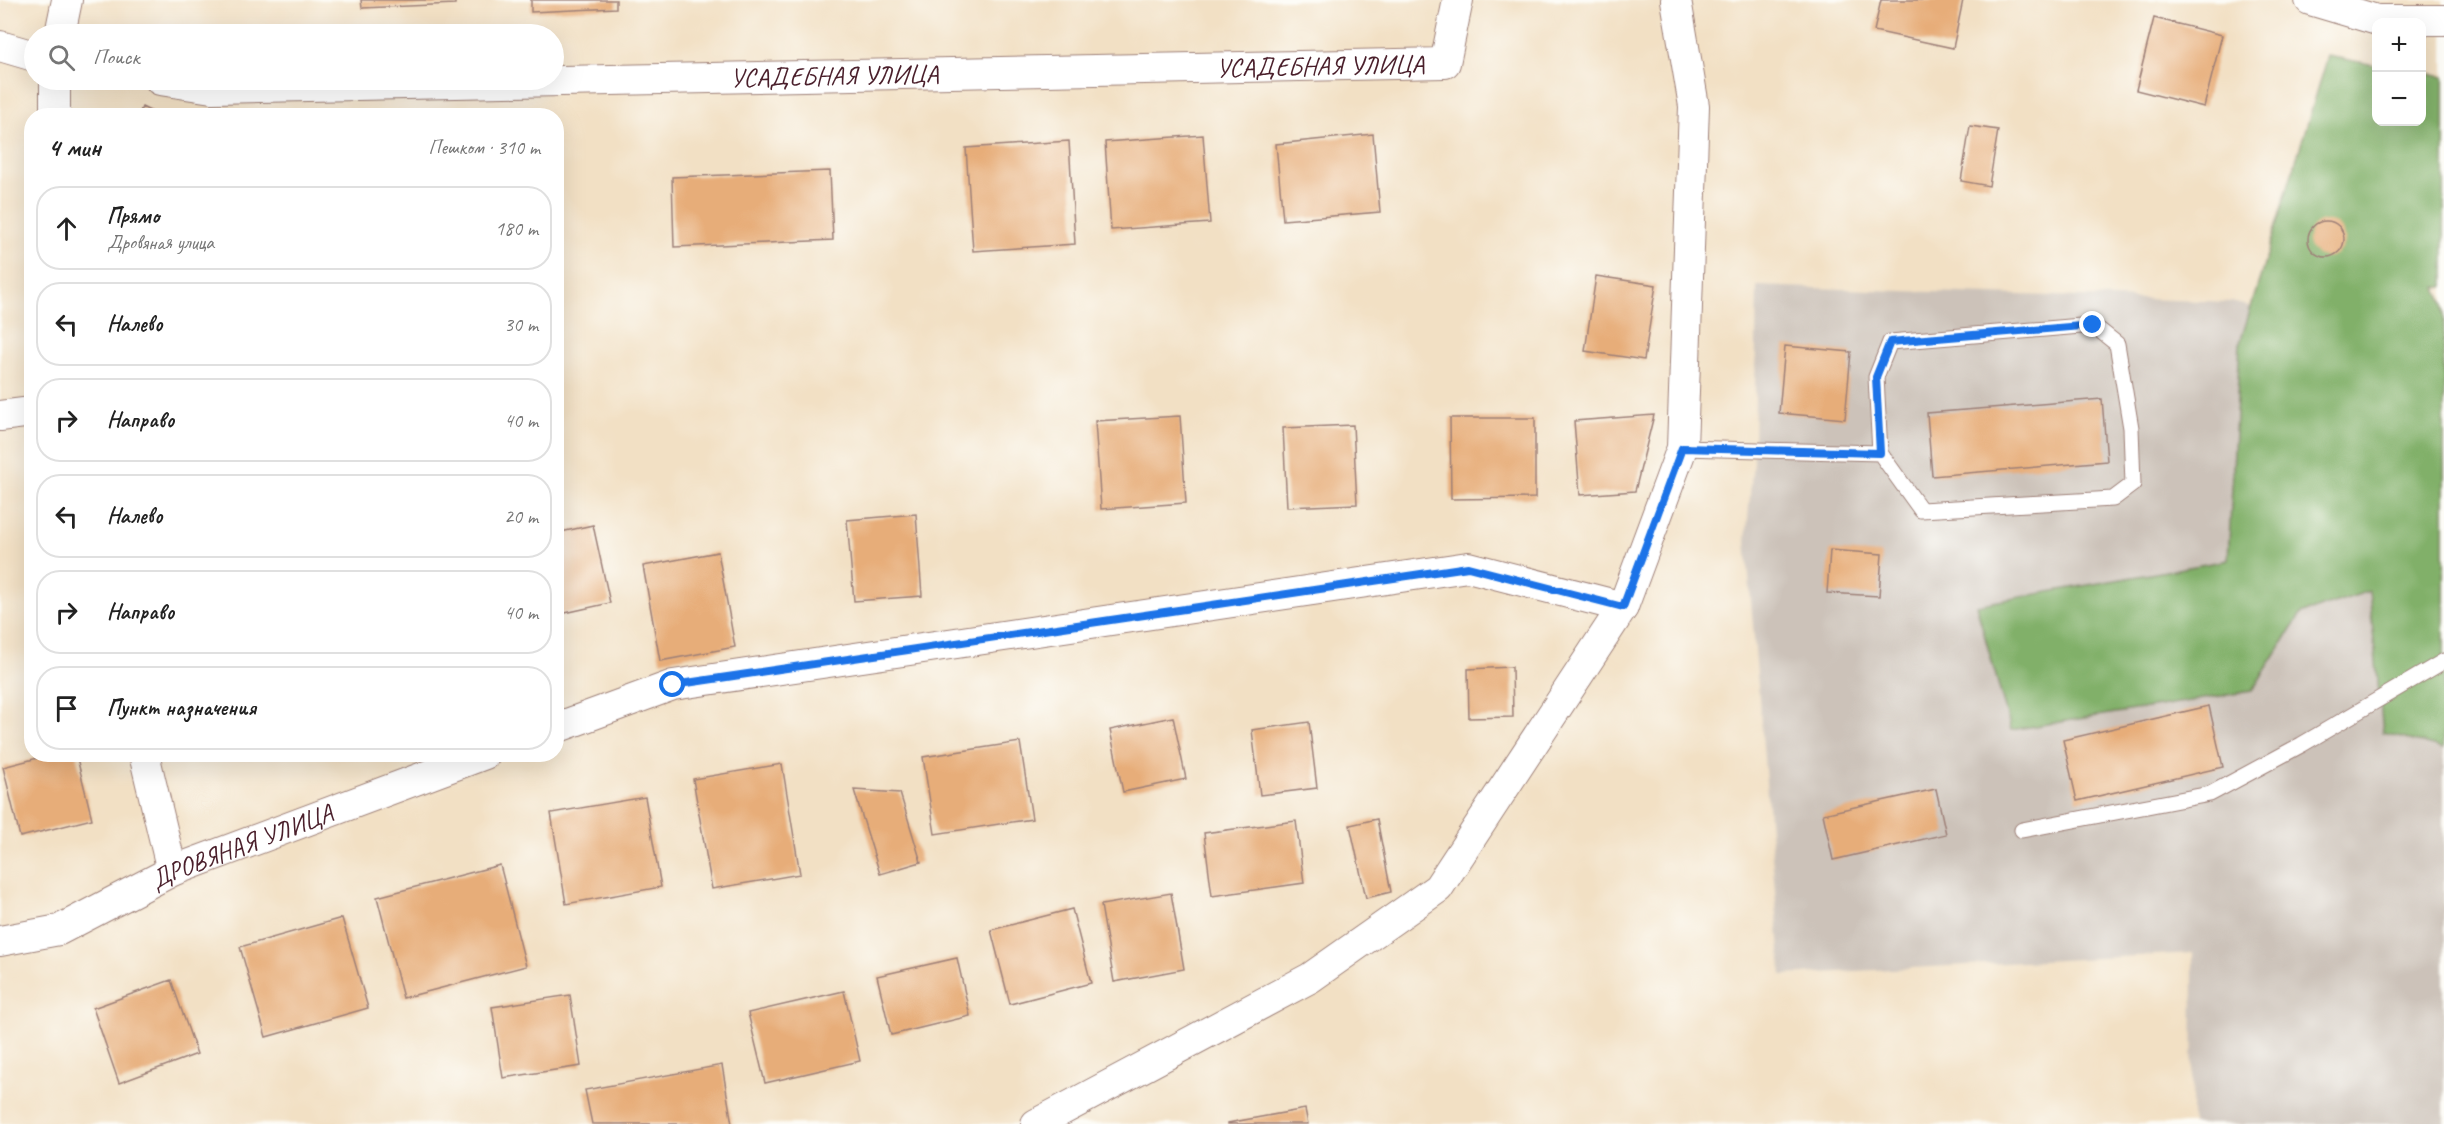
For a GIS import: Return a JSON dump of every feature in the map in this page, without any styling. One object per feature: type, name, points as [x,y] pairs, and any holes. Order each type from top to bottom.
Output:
[{"type":"street","points":[[62,24],[67,0]]},
{"type":"street","name":"УСАДЕБНАЯ УЛИЦА","points":[[564,81],[1445,63],[1458,0]]},
{"type":"street","points":[[1036,1124],[1310,978],[1438,888],[1623,607],[1682,448],[1694,106],[1676,0]]},
{"type":"street","points":[[2310,0],[2377,20],[2444,20]]},
{"type":"street","points":[[0,46],[24,53]]},
{"type":"street","points":[[54,90],[55,108]]},
{"type":"street","points":[[0,416],[24,413]]},
{"type":"street","points":[[564,725],[673,685],[1468,567],[1623,607]]},
{"type":"street","points":[[146,762],[172,871]]},
{"type":"street","name":"ДРОВЯНАЯ УЛИЦА","points":[[0,942],[59,930],[172,871],[464,762]]},
{"type":"lane","points":[[2093,325],[2117,344],[2131,428],[2133,484],[2113,499],[1921,510],[1880,453],[1876,377],[1890,342],[2093,325]]},
{"type":"lane","points":[[1682,448],[1880,453]]},
{"type":"lane","points":[[2022,830],[2210,794],[2301,745],[2444,661]]},
{"type":"shaded area","points":[[1757,286],[2231,302],[2444,351],[2444,1124],[2192,1124],[2193,953],[1782,975],[1746,541],[1754,450]]},
{"type":"green space","points":[[2328,56],[2372,64],[2372,126],[2426,126],[2426,74],[2444,77],[2444,286],[2437,287],[2444,305],[2444,749],[2383,733],[2369,591],[2301,614],[2252,691],[2011,730],[1976,605],[2228,560],[2240,343]]},
{"type":"building","points":[[361,0],[455,0],[455,4],[362,8]]},
{"type":"building","points":[[531,0],[616,0],[616,8],[531,12]]},
{"type":"building","points":[[1881,0],[1963,0],[1953,48],[1874,31]]},
{"type":"building","points":[[2154,18],[2222,35],[2204,107],[2136,90]]},
{"type":"building","points":[[1970,126],[1998,130],[1989,186],[1961,181]]},
{"type":"building","points":[[1373,134],[1380,212],[1283,220],[1276,144]]},
{"type":"building","points":[[1203,135],[1210,223],[1111,230],[1105,142]]},
{"type":"building","points":[[1069,141],[1075,244],[973,251],[966,148]]},
{"type":"building","points":[[830,171],[833,240],[674,247],[672,177]]},
{"type":"building","points":[[2326,221],[2339,226],[2344,239],[2339,252],[2326,257],[2313,252],[2308,239],[2313,226]]},
{"type":"building","points":[[1596,276],[1656,285],[1644,360],[1585,351]]},
{"type":"building","points":[[1785,346],[1851,352],[1845,419],[1779,413]]},
{"type":"building","points":[[2102,399],[2107,461],[1932,476],[1927,413]]},
{"type":"building","points":[[1654,415],[1635,491],[1580,495],[1574,421]]},
{"type":"building","points":[[1180,416],[1186,503],[1101,509],[1095,421]]},
{"type":"building","points":[[1450,418],[1535,418],[1535,498],[1451,499]]},
{"type":"building","points":[[1353,425],[1357,504],[1287,507],[1283,428]]},
{"type":"building","points":[[916,514],[922,596],[854,601],[847,520]]},
{"type":"building","points":[[593,525],[610,603],[564,613],[564,531]]},
{"type":"building","points":[[1830,550],[1882,554],[1879,596],[1827,593]]},
{"type":"building","points":[[718,552],[735,647],[660,661],[643,566]]},
{"type":"building","points":[[1512,667],[1513,717],[1469,718],[1468,669]]},
{"type":"building","points":[[2209,706],[2223,767],[2077,801],[2063,740]]},
{"type":"building","points":[[1173,717],[1186,779],[1123,792],[1110,730]]},
{"type":"building","points":[[1309,722],[1317,788],[1260,795],[1252,730]]},
{"type":"building","points":[[1020,742],[1032,819],[935,834],[923,757]]},
{"type":"building","points":[[24,762],[78,762],[92,819],[20,837],[3,767]]},
{"type":"building","points":[[782,764],[800,874],[712,889],[693,779]]},
{"type":"building","points":[[1936,789],[1946,834],[1833,860],[1823,814]]},
{"type":"building","points":[[854,790],[900,793],[921,862],[880,874]]},
{"type":"building","points":[[645,797],[661,887],[566,904],[551,813]]},
{"type":"building","points":[[1377,819],[1391,892],[1366,898],[1350,825]]},
{"type":"building","points":[[1296,821],[1304,883],[1212,896],[1204,833]]},
{"type":"building","points":[[500,865],[526,966],[403,998],[377,897]]},
{"type":"building","points":[[1171,893],[1184,969],[1114,982],[1101,905]]},
{"type":"building","points":[[1072,909],[1091,983],[1010,1004],[991,930]]},
{"type":"building","points":[[342,918],[368,1008],[266,1037],[240,947]]},
{"type":"building","points":[[957,958],[970,1016],[891,1035],[877,976]]},
{"type":"building","points":[[171,980],[197,1054],[119,1083],[93,1008]]},
{"type":"building","points":[[844,991],[860,1061],[765,1083],[748,1013]]},
{"type":"building","points":[[570,995],[581,1066],[503,1078],[492,1007]]},
{"type":"building","points":[[722,1065],[732,1124],[592,1124],[585,1090]]},
{"type":"building","points":[[1305,1109],[1308,1124],[1228,1124],[1228,1123]]},
{"type":"route","points":[[673,685],[1468,567],[1623,607],[1682,448],[1880,453],[1876,377],[1890,342],[2093,325]]}]
